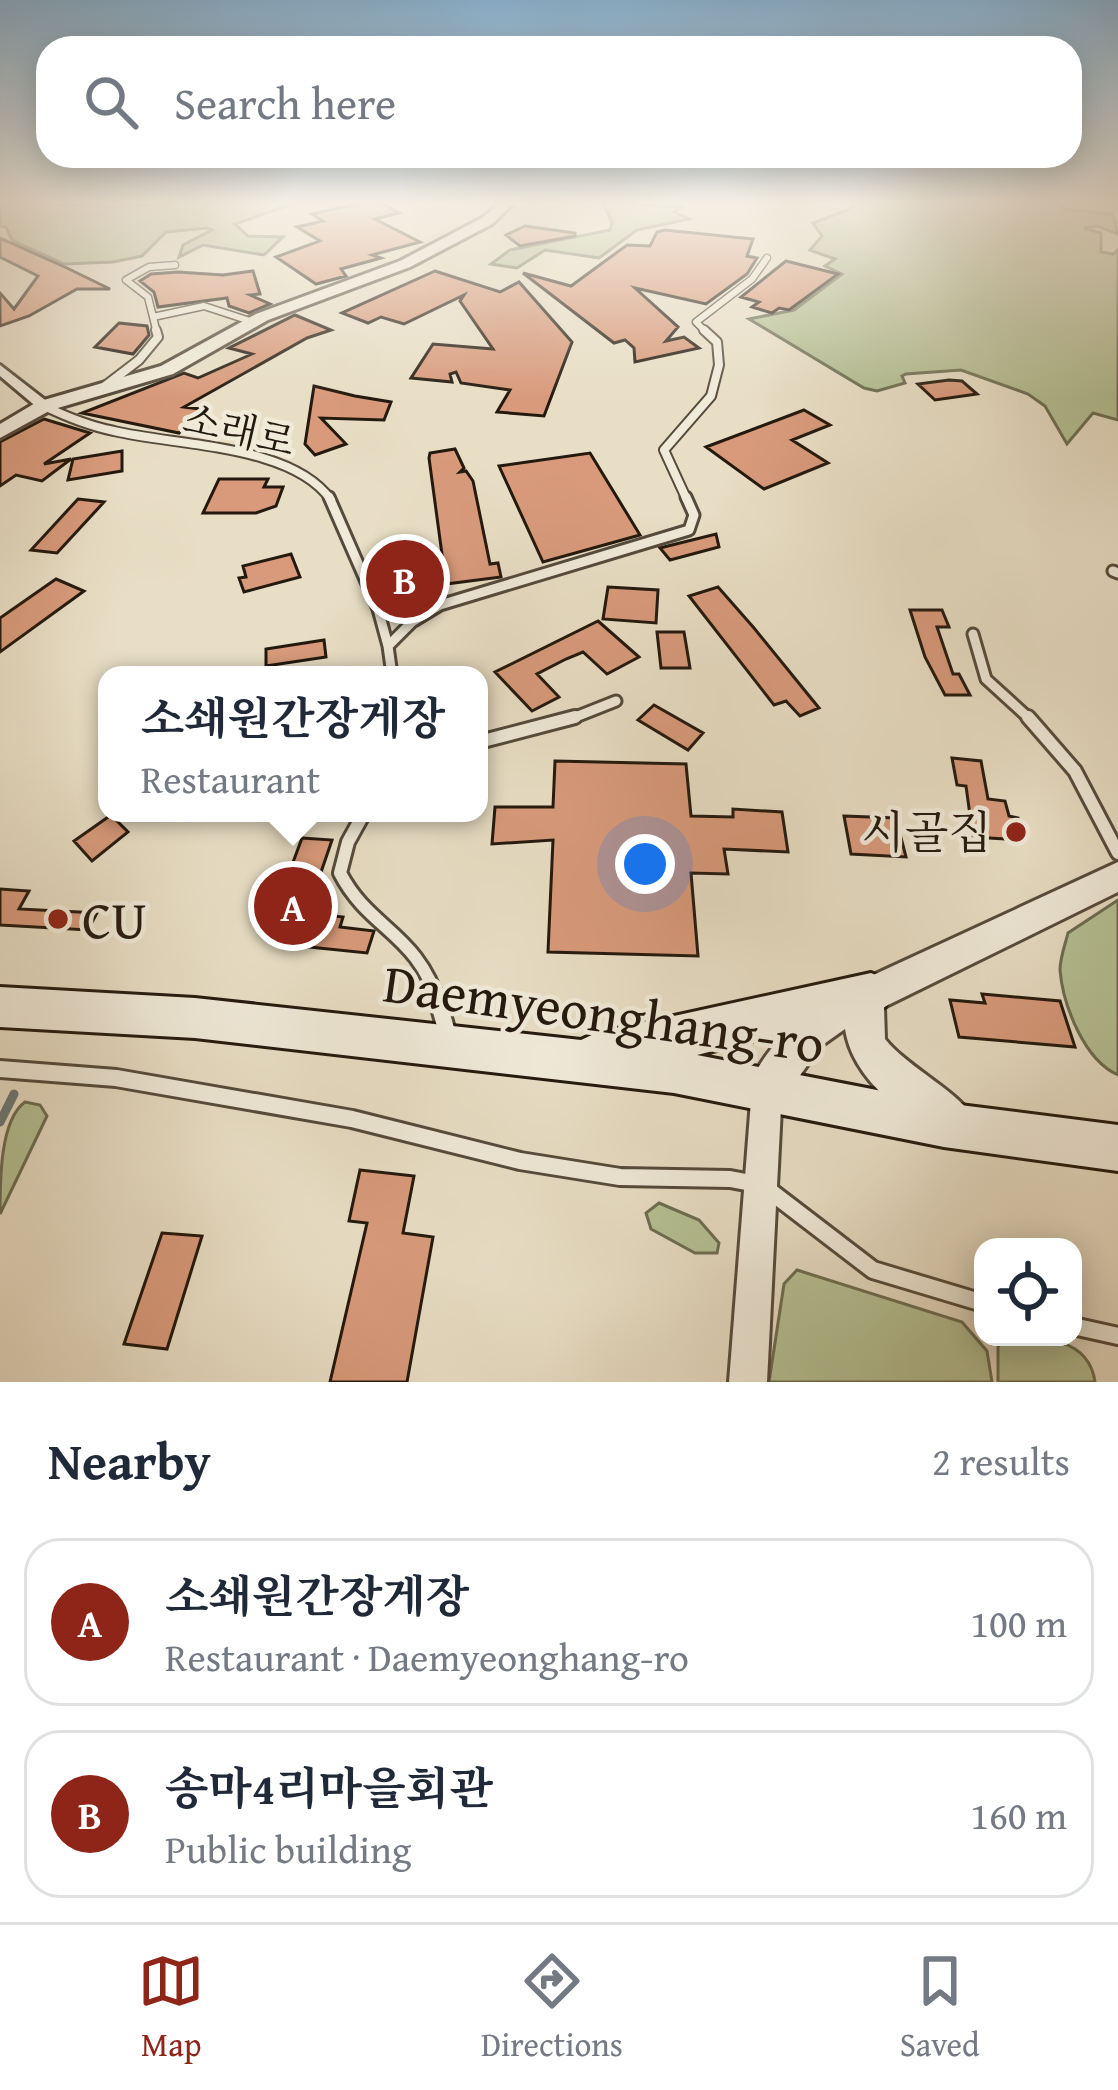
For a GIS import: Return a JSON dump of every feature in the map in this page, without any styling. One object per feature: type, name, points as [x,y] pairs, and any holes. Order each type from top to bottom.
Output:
[{"type":"main road","points":[[570,1059],[724,1029],[871,993]]},
{"type":"main road","name":"Daemyeonghang-ro","points":[[0,1007],[195,1018],[570,1059],[767,1088],[968,1129],[1118,1148]]},
{"type":"street","points":[[0,433],[44,406],[187,362],[253,322],[396,267]]},
{"type":"street","points":[[0,369],[44,406]]},
{"type":"street","points":[[748,1382],[767,1088],[808,1033],[871,993],[1118,876]]},
{"type":"street","points":[[871,993],[862,1009],[870,1055],[900,1084],[968,1129]]},
{"type":"lane","points":[[148,267],[126,280],[144,288],[153,317],[181,307],[213,305],[253,322]]},
{"type":"lane","points":[[388,646],[412,622],[456,598],[541,578],[689,530],[694,515],[664,450],[673,435],[706,407],[716,386],[719,346],[696,322],[705,310],[748,287],[761,267]]},
{"type":"lane","name":"소래로","points":[[102,388],[153,346],[158,337],[153,317]]},
{"type":"lane","name":"소래로","points":[[44,406],[58,415],[129,436],[266,458],[296,468],[335,508],[350,550],[382,610],[391,666]]},
{"type":"lane","points":[[974,634],[986,679],[1017,704],[1075,771],[1118,853]]},
{"type":"lane","points":[[488,740],[555,725],[616,701]]},
{"type":"lane","points":[[359,822],[340,873],[355,898],[416,952],[432,983],[451,1045]]},
{"type":"lane","points":[[0,1069],[116,1078],[352,1120],[520,1161],[620,1177],[730,1179],[762,1185],[873,1270],[974,1300]]},
{"type":"lane","points":[[1082,1328],[1118,1336]]},
{"type":"green space","points":[[828,267],[1118,267],[1118,420],[1093,413],[1067,444],[1045,406],[1028,394],[961,370],[906,374],[902,376],[905,383],[877,391],[864,388],[749,319],[794,310],[842,274]]},
{"type":"green space","points":[[1118,900],[1118,1075],[1095,1057],[1077,1030],[1060,970],[1068,933]]},
{"type":"green space","points":[[25,1102],[40,1105],[47,1116],[0,1214],[6,1136]]},
{"type":"green space","points":[[659,1203],[699,1220],[719,1243],[717,1253],[695,1253],[651,1229],[646,1213]]},
{"type":"green space","points":[[797,1270],[962,1322],[974,1336],[974,1346],[987,1351],[992,1382],[769,1382],[784,1284]]},
{"type":"green space","points":[[1068,1346],[1083,1356],[1095,1382],[998,1382],[998,1347]]},
{"type":"building","points":[[21,267],[66,267],[110,289],[77,289],[0,326],[0,293],[14,309],[38,276]]},
{"type":"building","points":[[292,267],[346,267],[341,269],[346,276],[316,284]]},
{"type":"building","points":[[596,267],[751,267],[706,304],[635,288],[678,327],[666,341],[684,337],[699,348],[635,362],[634,348],[625,340],[614,343],[523,273],[571,286]]},
{"type":"building","points":[[778,267],[812,267],[838,274],[789,310],[779,308],[772,313],[752,307],[759,302],[741,297]]},
{"type":"building","points":[[253,271],[260,294],[250,295],[270,304],[249,313],[229,306],[227,298],[158,307],[154,292],[140,281],[151,274]]},
{"type":"building","points":[[435,271],[500,292],[519,282],[572,342],[544,416],[497,412],[510,390],[461,383],[456,372],[450,374],[452,382],[411,378],[433,344],[493,349],[460,301],[464,295],[404,324],[381,317],[368,323],[342,313]]},
{"type":"building","points":[[295,315],[331,330],[307,338],[184,407],[200,409],[179,433],[82,413],[184,373],[198,378],[252,354],[229,348]]},
{"type":"building","points":[[119,323],[147,326],[149,335],[133,354],[95,347]]},
{"type":"building","points":[[962,381],[977,394],[935,400],[918,384]]},
{"type":"building","points":[[314,386],[391,402],[384,420],[321,418],[346,444],[315,455],[305,444]]},
{"type":"building","points":[[804,410],[830,425],[792,440],[828,463],[764,489],[706,447]]},
{"type":"building","points":[[44,419],[90,433],[44,464],[71,459],[42,481],[16,475],[0,486],[0,442]]},
{"type":"building","points":[[455,449],[464,468],[460,472],[466,471],[473,481],[490,564],[498,563],[501,577],[446,584],[429,458],[430,453]]},
{"type":"building","points":[[122,451],[122,471],[68,480],[73,459]]},
{"type":"building","points":[[590,453],[640,535],[543,562],[499,466]]},
{"type":"building","points":[[219,479],[268,479],[264,487],[283,487],[276,506],[256,513],[203,513]]},
{"type":"building","points":[[78,499],[104,502],[57,553],[31,550]]},
{"type":"building","points":[[716,534],[719,547],[670,560],[660,548]]},
{"type":"building","points":[[291,554],[300,577],[244,592],[239,578],[246,577],[243,566]]},
{"type":"building","points":[[56,579],[84,591],[0,652],[0,618]]},
{"type":"building","points":[[608,587],[658,590],[656,623],[603,619]]},
{"type":"building","points":[[718,587],[819,708],[800,716],[786,701],[774,705],[689,596]]},
{"type":"building","points":[[910,610],[942,610],[949,627],[937,627],[953,674],[959,674],[970,695],[945,695],[925,657]]},
{"type":"building","points":[[598,621],[639,657],[607,674],[583,652],[566,659],[537,674],[559,697],[532,711],[495,672]]},
{"type":"building","points":[[657,632],[684,632],[690,668],[661,668]]},
{"type":"building","points":[[324,640],[326,657],[266,666],[266,649]]},
{"type":"building","points":[[654,705],[703,733],[688,750],[638,720]]},
{"type":"building","points":[[952,758],[981,761],[988,799],[1005,801],[1009,816],[1018,818],[1023,840],[973,837],[966,786],[957,785]]},
{"type":"building","points":[[555,761],[686,764],[691,816],[733,817],[733,809],[782,812],[788,852],[724,849],[728,874],[691,873],[698,956],[548,952],[553,840],[492,844],[495,807],[553,807]]},
{"type":"building","points":[[844,816],[896,818],[906,857],[851,854]]},
{"type":"building","points":[[101,822],[118,822],[128,832],[92,861],[74,841]]},
{"type":"building","points":[[302,838],[332,840],[307,913],[343,917],[340,927],[374,931],[367,953],[290,945],[272,919]]},
{"type":"building","points":[[0,889],[29,891],[19,909],[97,913],[88,930],[0,925]]},
{"type":"building","points":[[982,994],[1060,1001],[1075,1047],[959,1037],[950,1000],[985,1003]]},
{"type":"building","points":[[360,1170],[414,1176],[403,1233],[433,1237],[407,1382],[330,1382],[367,1223],[349,1221]]},
{"type":"building","points":[[162,1233],[202,1236],[167,1349],[124,1344]]},
{"type":"waterway","points":[[0,1122],[14,1094]]},
{"type":"place","name":"송마4리마을회관","points":[[405,579]]},
{"type":"place","name":"시골집","points":[[1016,832]]},
{"type":"place","name":"소쇄원간장게장","points":[[293,906]]},
{"type":"place","name":"CU","points":[[58,919]]}]
